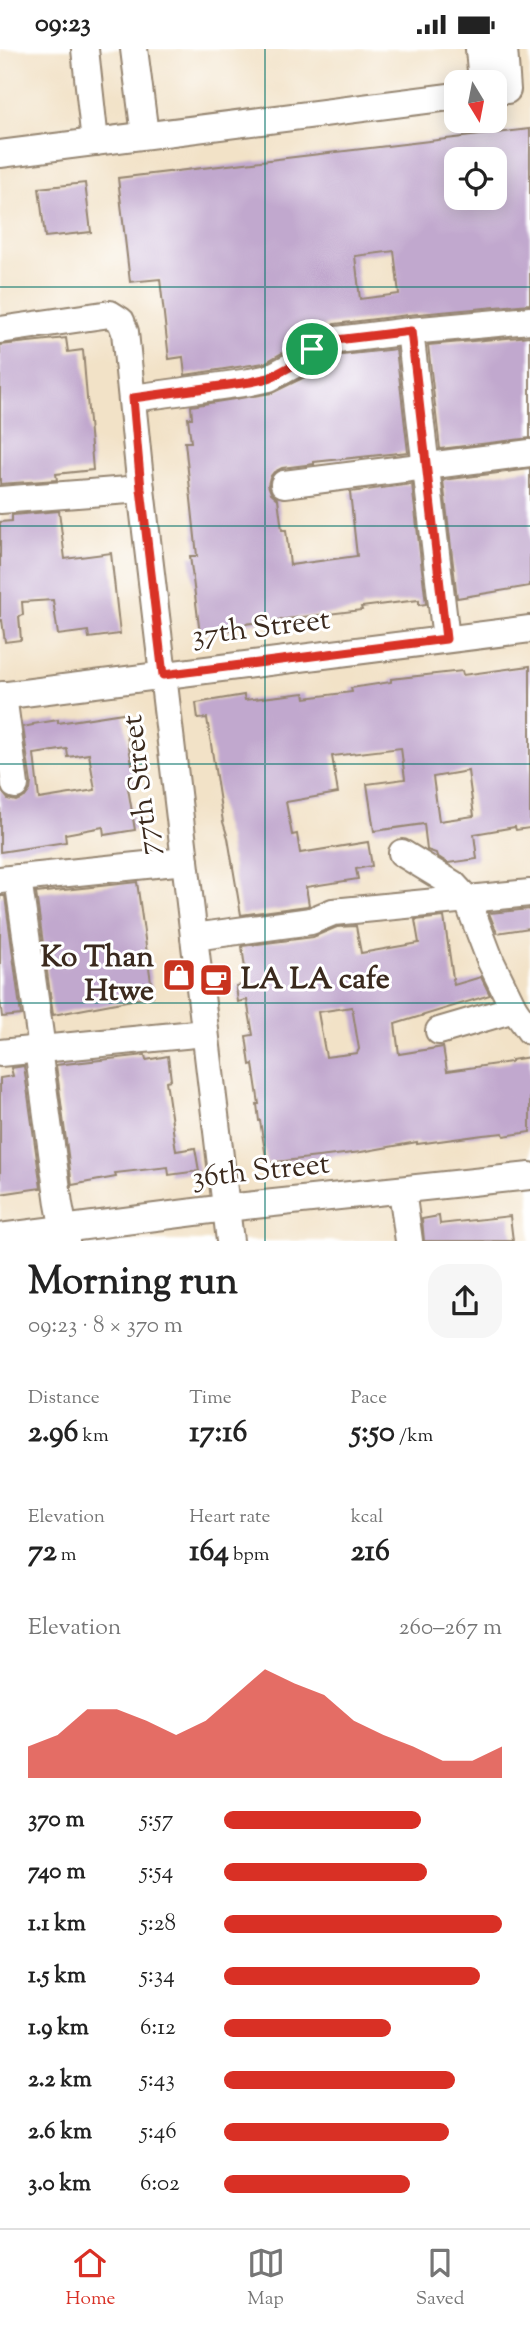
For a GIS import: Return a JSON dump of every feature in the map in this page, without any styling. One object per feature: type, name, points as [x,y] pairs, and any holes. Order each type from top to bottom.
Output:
[{"type":"street","points":[[85,49],[95,142]]},
{"type":"street","points":[[134,49],[145,135]]},
{"type":"street","points":[[479,49],[492,70]]},
{"type":"street","points":[[504,49],[504,70]]},
{"type":"street","points":[[0,154],[444,98]]},
{"type":"street","name":"77th Street","points":[[0,330],[110,314],[121,321],[125,332],[141,489],[230,1241]]},
{"type":"street","points":[[133,398],[269,378],[301,361],[312,349],[328,341],[530,320]]},
{"type":"street","points":[[411,331],[446,639]]},
{"type":"street","points":[[284,484],[530,453]]},
{"type":"street","points":[[0,500],[141,489]]},
{"type":"street","name":"37th Street","points":[[2,696],[530,629]]},
{"type":"street","points":[[2,696],[15,785]]},
{"type":"street","points":[[402,853],[453,884],[467,899],[491,962],[514,1009],[530,1031]]},
{"type":"street","points":[[65,1235],[40,1049],[9,879],[185,860]]},
{"type":"street","points":[[194,937],[311,921],[333,912],[530,893]]},
{"type":"street","points":[[439,1031],[514,1009]]},
{"type":"street","points":[[0,1053],[205,1033]]},
{"type":"street","name":"36th Street","points":[[0,1237],[65,1235],[226,1208],[530,1176]]},
{"type":"street","points":[[402,1189],[409,1241]]},
{"type":"building","points":[[530,129],[530,304],[327,325],[305,335],[291,348],[264,363],[185,375],[183,357],[169,359],[160,279],[130,282],[118,178]],"holes":[[[394,251],[399,294],[360,299],[355,256]]]},
{"type":"building","points":[[85,183],[91,232],[45,237],[39,188]]},
{"type":"building","points":[[530,336],[530,438],[440,449],[428,345]]},
{"type":"building","points":[[66,338],[68,352],[83,350],[93,470],[56,474],[57,480],[0,484],[0,345]]},
{"type":"building","points":[[396,349],[408,452],[282,468],[274,472],[268,485],[271,493],[278,499],[282,530],[286,530],[290,565],[357,556],[350,492],[412,484],[426,604],[419,605],[419,600],[361,607],[362,610],[236,625],[236,629],[200,634],[190,556],[197,556],[185,442],[191,442],[188,418],[192,418],[191,406],[272,393],[309,375],[322,362],[333,356]]},
{"type":"building","points":[[530,469],[530,586],[457,598],[443,480]]},
{"type":"building","points":[[59,511],[65,559],[111,553],[120,634],[89,638],[88,631],[58,635],[53,600],[22,602],[23,615],[19,616],[21,640],[5,642],[2,620],[0,621],[0,522],[12,521],[12,515]]},
{"type":"building","points":[[530,666],[530,828],[516,830],[515,827],[474,834],[477,859],[448,863],[436,853],[427,850],[424,824],[374,831],[367,784],[405,779],[401,748],[332,756],[338,793],[286,802],[292,835],[297,834],[300,853],[368,842],[372,866],[356,869],[358,879],[306,887],[307,906],[241,915],[207,718],[198,719],[196,703],[244,695],[245,700],[304,693],[305,698],[352,692],[351,688],[391,682],[391,679],[462,671],[463,675]],"holes":[[[468,771],[474,816],[439,821],[433,777]]]},
{"type":"building","points":[[123,713],[134,764],[136,788],[128,788],[135,830],[104,835],[103,827],[65,834],[66,842],[0,852],[0,789],[8,799],[16,801],[25,797],[30,790],[23,727],[58,720],[58,723]],"holes":[[[67,749],[68,757],[89,754],[95,790],[39,799],[34,754]]]},
{"type":"building","points":[[137,882],[153,996],[53,1015],[36,893]]},
{"type":"building","points":[[0,896],[5,896],[21,1015],[2,1017],[0,1000]]},
{"type":"building","points":[[530,909],[530,928],[497,933],[489,913]]},
{"type":"building","points":[[444,917],[454,985],[481,977],[490,995],[395,1024],[399,1054],[443,1047],[447,1071],[530,1057],[530,1132],[417,1142],[361,1152],[267,1163],[253,1064],[250,1065],[246,1036],[253,1035],[247,1000],[238,1002],[236,986],[247,984],[242,946],[313,937],[337,927],[356,926],[361,953],[419,943],[415,920]],"holes":[[[352,1007],[359,1049],[357,1053],[326,1057],[318,1012]]]},
{"type":"building","points":[[145,1055],[146,1060],[168,1056],[171,1080],[166,1081],[176,1151],[195,1148],[199,1171],[169,1175],[168,1167],[115,1173],[116,1177],[72,1185],[56,1065]]},
{"type":"building","points":[[24,1066],[41,1188],[0,1194],[0,1078],[13,1076],[11,1068]]},
{"type":"building","points":[[439,1216],[440,1224],[510,1216],[513,1241],[424,1241],[422,1219]]},
{"type":"place","name":"Ko Than Htwe","points":[[179,975]]},
{"type":"place","name":"LA LA cafe","points":[[216,980]]},
{"type":"route","points":[[411,331],[446,639],[163,675],[133,398],[269,378],[301,361],[312,349],[328,341],[411,331]]}]
